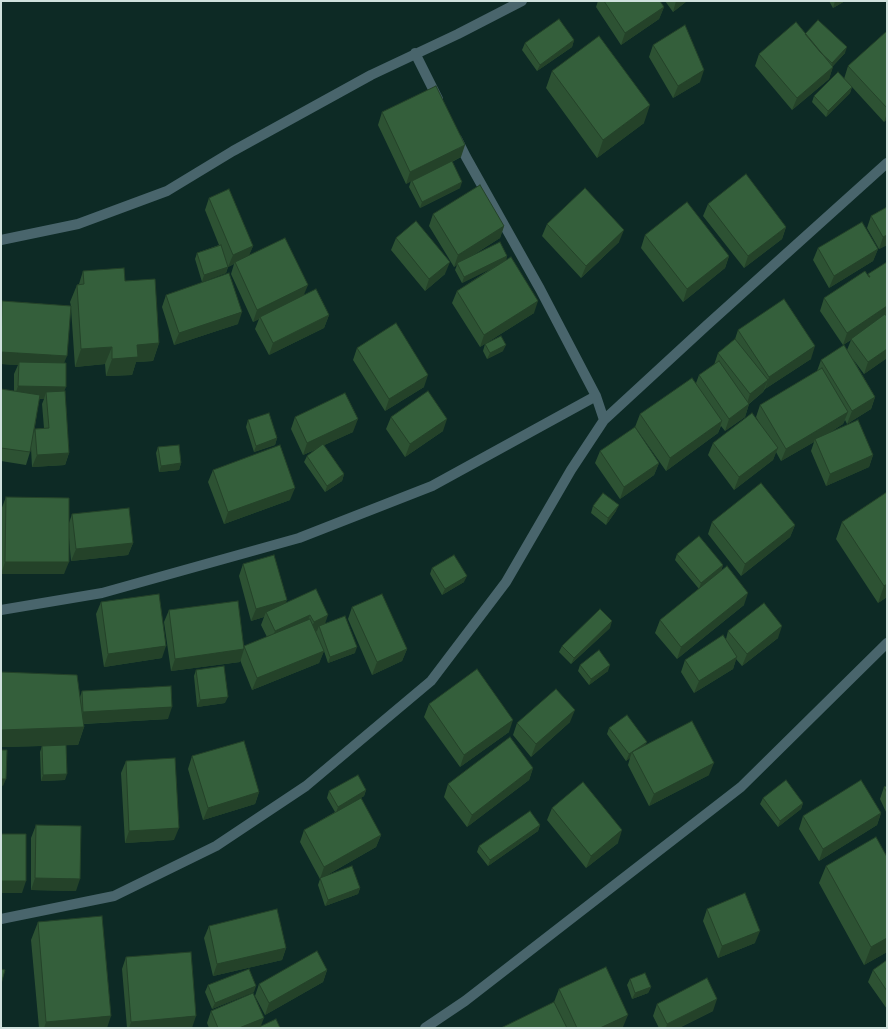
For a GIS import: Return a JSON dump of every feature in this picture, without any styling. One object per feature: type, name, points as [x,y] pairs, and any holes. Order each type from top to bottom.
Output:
[{"type":"street","points":[[1,240],[78,224],[167,191],[233,151],[370,75],[458,34],[522,1]]},
{"type":"street","points":[[415,53],[442,108]]},
{"type":"street","points":[[453,129],[466,157],[540,289],[596,396],[604,420]]},
{"type":"street","points":[[1,919],[114,896],[216,846],[306,786],[430,680],[506,582],[570,470],[604,420],[706,326],[887,164]]},
{"type":"street","points":[[1,610],[102,593],[299,538],[432,486],[596,396]]},
{"type":"street","points":[[425,1028],[465,1001],[741,787],[887,642]]},
{"type":"building","points":[[604,1],[660,1],[664,7],[625,33]]},
{"type":"building","points":[[559,19],[574,40],[540,65],[525,43]]},
{"type":"building","points":[[818,20],[847,47],[832,63],[821,53],[805,34]]},
{"type":"building","points":[[796,22],[833,67],[797,98],[759,54]]},
{"type":"building","points":[[685,25],[704,70],[678,86],[653,45]]},
{"type":"building","points":[[887,31],[887,108],[848,66]]},
{"type":"building","points":[[599,36],[650,105],[603,140],[552,71]]},
{"type":"building","points":[[838,72],[852,87],[828,111],[814,96]]},
{"type":"building","points":[[436,86],[465,145],[410,172],[382,112]]},
{"type":"building","points":[[452,161],[462,182],[422,202],[412,181]]},
{"type":"building","points":[[746,174],[786,227],[748,256],[708,204]]},
{"type":"building","points":[[480,185],[504,226],[458,255],[433,214]]},
{"type":"building","points":[[585,188],[624,230],[586,266],[547,224]]},
{"type":"building","points":[[229,189],[253,246],[233,255],[209,198]]},
{"type":"building","points":[[687,202],[729,256],[687,289],[645,235]]},
{"type":"building","points":[[887,207],[887,235],[883,237],[871,216]]},
{"type":"building","points":[[416,221],[450,262],[429,279],[396,238]]},
{"type":"building","points":[[862,222],[878,249],[834,276],[818,248]]},
{"type":"building","points":[[285,238],[308,285],[257,310],[235,262]]},
{"type":"building","points":[[500,242],[507,256],[464,277],[457,263]]},
{"type":"building","points":[[221,245],[228,267],[204,275],[197,253]]},
{"type":"building","points":[[511,257],[538,301],[484,335],[457,291]]},
{"type":"building","points":[[887,262],[887,306],[847,333],[824,298],[865,271],[870,277],[868,274]]},
{"type":"building","points":[[124,268],[125,281],[155,279],[159,343],[137,345],[138,357],[112,359],[112,347],[81,349],[77,285],[84,284],[83,271]]},
{"type":"building","points":[[229,273],[242,312],[179,333],[166,295]]},
{"type":"building","points":[[316,289],[329,315],[273,343],[260,317]]},
{"type":"building","points":[[784,299],[815,346],[769,377],[738,330]]},
{"type":"building","points":[[2,301],[71,306],[67,356],[1,352]]},
{"type":"building","points":[[885,314],[887,317],[887,349],[868,362],[851,339]]},
{"type":"building","points":[[396,323],[428,375],[389,399],[357,348]]},
{"type":"building","points":[[501,336],[506,345],[490,353],[485,344]]},
{"type":"building","points":[[735,339],[768,380],[750,394],[718,353]]},
{"type":"building","points":[[844,345],[875,397],[852,411],[821,360]]},
{"type":"building","points":[[719,361],[749,404],[729,419],[699,375]]},
{"type":"building","points":[[19,362],[66,363],[66,387],[18,386]]},
{"type":"building","points":[[822,368],[848,412],[786,449],[760,405]]},
{"type":"building","points":[[692,378],[722,421],[670,458],[640,414]]},
{"type":"building","points":[[1,389],[40,395],[30,452],[1,448]]},
{"type":"building","points":[[65,391],[69,453],[37,455],[35,429],[49,428],[46,392]]},
{"type":"building","points":[[428,391],[447,419],[410,444],[391,417]]},
{"type":"building","points":[[345,393],[358,419],[307,443],[295,417]]},
{"type":"building","points":[[269,413],[277,438],[256,446],[248,420]]},
{"type":"building","points":[[752,413],[778,448],[739,477],[713,443]]},
{"type":"building","points":[[858,420],[873,455],[830,474],[815,439]]},
{"type":"building","points":[[635,427],[659,463],[624,487],[600,451]]},
{"type":"building","points":[[323,444],[344,474],[327,486],[307,456]]},
{"type":"building","points":[[179,445],[181,463],[161,466],[158,447]]},
{"type":"building","points":[[280,445],[295,488],[228,512],[213,470]]},
{"type":"building","points":[[761,483],[795,525],[745,564],[712,522]]},
{"type":"building","points":[[887,492],[887,584],[884,586],[842,522]]},
{"type":"building","points":[[603,493],[619,505],[608,518],[593,506]]},
{"type":"building","points":[[6,497],[69,498],[69,562],[5,562]]},
{"type":"building","points":[[129,508],[133,543],[76,549],[72,514]]},
{"type":"building","points":[[699,536],[723,565],[701,583],[677,554]]},
{"type":"building","points":[[274,555],[287,600],[256,609],[243,564]]},
{"type":"building","points":[[454,555],[467,576],[445,589],[432,568]]},
{"type":"building","points":[[727,566],[748,593],[681,647],[660,620]]},
{"type":"building","points":[[316,589],[328,615],[314,622],[310,615],[275,631],[266,612]]},
{"type":"building","points":[[159,594],[166,646],[108,654],[101,602]]},
{"type":"building","points":[[382,594],[407,649],[377,662],[352,607]]},
{"type":"building","points":[[238,601],[244,649],[175,659],[169,610]]},
{"type":"building","points":[[764,603],[782,626],[747,654],[728,631]]},
{"type":"building","points":[[600,609],[612,621],[574,658],[562,646]]},
{"type":"building","points":[[345,616],[357,647],[330,657],[319,626]]},
{"type":"building","points":[[310,619],[324,651],[257,678],[244,646]]},
{"type":"building","points":[[723,635],[737,657],[699,681],[685,660]]},
{"type":"building","points":[[599,650],[610,665],[591,679],[580,665]]},
{"type":"building","points":[[224,666],[228,697],[200,700],[196,670]]},
{"type":"building","points":[[477,669],[513,720],[464,755],[429,704]]},
{"type":"building","points":[[1,672],[77,675],[84,727],[1,730]]},
{"type":"building","points":[[171,686],[172,707],[83,712],[82,691]]},
{"type":"building","points":[[556,689],[575,710],[536,744],[517,723]]},
{"type":"building","points":[[627,715],[647,742],[629,754],[609,728]]},
{"type":"building","points":[[692,721],[714,763],[654,794],[632,752]]},
{"type":"building","points":[[510,737],[533,768],[472,815],[448,784]]},
{"type":"building","points":[[244,741],[259,792],[208,808],[192,756]]},
{"type":"building","points":[[66,745],[67,774],[43,775],[42,746]]},
{"type":"building","points":[[1,750],[7,750],[6,779],[1,779]]},
{"type":"building","points":[[175,758],[179,828],[129,831],[126,761]]},
{"type":"building","points":[[358,775],[366,790],[338,807],[329,791]]},
{"type":"building","points":[[786,780],[803,803],[780,821],[763,798]]},
{"type":"building","points":[[861,780],[881,813],[823,849],[803,816]]},
{"type":"building","points":[[583,782],[622,830],[591,856],[552,808]]},
{"type":"building","points":[[887,786],[887,793],[884,787]]},
{"type":"building","points":[[361,798],[381,835],[324,867],[304,830]]},
{"type":"building","points":[[530,811],[540,825],[490,860],[479,846]]},
{"type":"building","points":[[36,825],[81,826],[80,879],[35,878]]},
{"type":"building","points":[[1,834],[26,834],[26,881],[1,881]]},
{"type":"building","points":[[876,837],[887,857],[887,938],[871,947],[826,866]]},
{"type":"building","points":[[352,866],[360,888],[328,900],[320,878]]},
{"type":"building","points":[[745,893],[760,931],[722,946],[707,909]]},
{"type":"building","points":[[277,909],[286,948],[217,964],[209,926]]},
{"type":"building","points":[[102,916],[111,1016],[46,1022],[38,922]]},
{"type":"building","points":[[317,951],[327,970],[269,1003],[259,984]]},
{"type":"building","points":[[191,952],[196,1016],[131,1022],[126,957]]},
{"type":"building","points":[[887,960],[887,991],[873,970]]},
{"type":"building","points":[[606,967],[628,1015],[600,1028],[577,1028],[559,989]]},
{"type":"building","points":[[1,969],[5,970],[1,984]]},
{"type":"building","points":[[249,969],[256,986],[215,1003],[208,985]]},
{"type":"building","points":[[645,973],[651,987],[635,993],[630,979]]},
{"type":"building","points":[[707,978],[717,999],[667,1024],[657,1004]]},
{"type":"building","points":[[253,993],[264,1018],[239,1028],[218,1028],[211,1011]]},
{"type":"building","points":[[554,1002],[567,1028],[501,1028]]},
{"type":"building","points":[[276,1019],[280,1028],[257,1028]]}]
